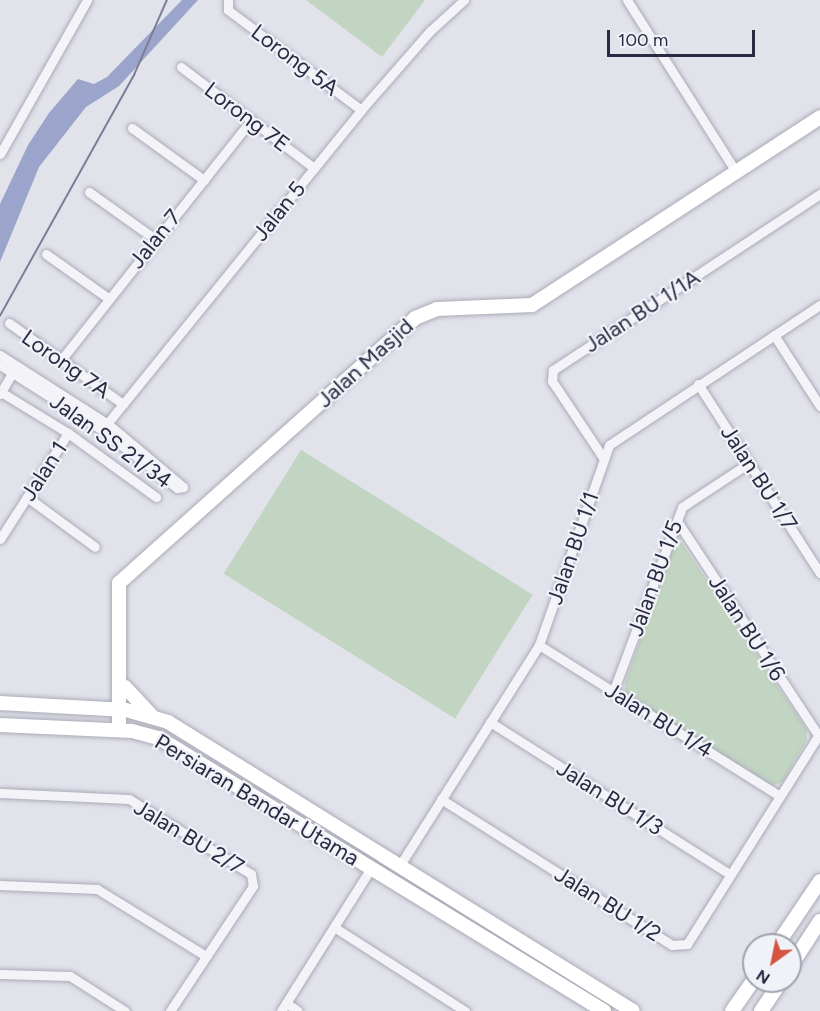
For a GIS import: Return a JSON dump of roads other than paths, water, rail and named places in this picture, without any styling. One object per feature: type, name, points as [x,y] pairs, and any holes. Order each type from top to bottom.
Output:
[{"type":"main road","name":"Jalan Masjid","points":[[123,730],[123,591],[131,574],[424,312],[532,305],[820,117]]},
{"type":"main road","points":[[91,707],[122,687],[152,717]]},
{"type":"main road","name":"Persiaran Bandar Utama","points":[[0,703],[123,710],[168,722],[633,1011]]},
{"type":"main road","name":"Persiaran Bandar Utama","points":[[0,725],[123,730],[159,738],[604,1011]]},
{"type":"main road","points":[[785,933],[820,881]]},
{"type":"main road","points":[[802,949],[820,921]]},
{"type":"main road","points":[[732,1011],[744,993]]},
{"type":"main road","points":[[761,1011],[773,993]]},
{"type":"street","points":[[0,154],[86,0]]},
{"type":"street","name":"Lorong 5A","points":[[228,0],[228,10],[361,110]]},
{"type":"street","name":"Jalan 5","points":[[105,427],[361,110],[430,31],[464,0]]},
{"type":"street","points":[[627,0],[736,172]]},
{"type":"street","name":"Lorong 7E","points":[[181,67],[314,168]]},
{"type":"street","name":"Jalan 7","points":[[61,360],[251,120]]},
{"type":"street","points":[[132,128],[204,180]]},
{"type":"street","points":[[89,192],[155,239]]},
{"type":"street","name":"Jalan BU 1/1A","points":[[604,459],[552,381],[553,370],[820,194]]},
{"type":"street","points":[[46,254],[108,298]]},
{"type":"street","name":"Jalan BU 1/1","points":[[400,865],[539,645],[609,446],[698,384],[820,305]]},
{"type":"street","name":"Lorong 7A","points":[[9,323],[123,404]]},
{"type":"street","points":[[774,335],[820,406]]},
{"type":"street","name":"Jalan SS 21/34","points":[[0,356],[15,369],[105,427],[183,487],[177,488],[105,427]]},
{"type":"street","name":"Jalan SS 21/34","points":[[0,365],[15,369]]},
{"type":"street","points":[[15,369],[0,393],[68,433],[156,497]]},
{"type":"street","name":"Jalan BU 1/7","points":[[698,384],[820,573]]},
{"type":"street","name":"Jalan 1","points":[[0,539],[68,433]]},
{"type":"street","name":"Jalan BU 1/5","points":[[613,692],[682,507],[749,463]]},
{"type":"street","points":[[27,497],[95,547]]},
{"type":"street","name":"Jalan BU 1/6","points":[[677,520],[819,734]]},
{"type":"street","name":"Jalan BU 1/4","points":[[539,645],[780,796]]},
{"type":"street","name":"Jalan BU 1/3","points":[[490,722],[730,875]]},
{"type":"street","name":"Jalan BU 1/2","points":[[441,800],[672,945],[687,944],[819,734]]},
{"type":"street","name":"Jalan BU 2/7","points":[[0,793],[129,799],[251,874],[253,886],[170,1011]]},
{"type":"street","name":"Persiaran Bandar Utama","points":[[362,841],[371,868]]},
{"type":"street","points":[[298,1011],[284,1007],[371,868],[400,865],[405,889]]},
{"type":"street","points":[[0,885],[97,889],[206,956]]},
{"type":"street","points":[[334,927],[465,1011]]},
{"type":"street","points":[[0,974],[70,976],[125,1011]]},
{"type":"water","points":[[182,0],[198,0],[119,86],[86,107],[39,167],[0,262],[0,204],[28,145],[49,113],[78,79],[94,84],[107,77]]},
{"type":"tram line","points":[[0,316],[134,75],[167,0]]}]
